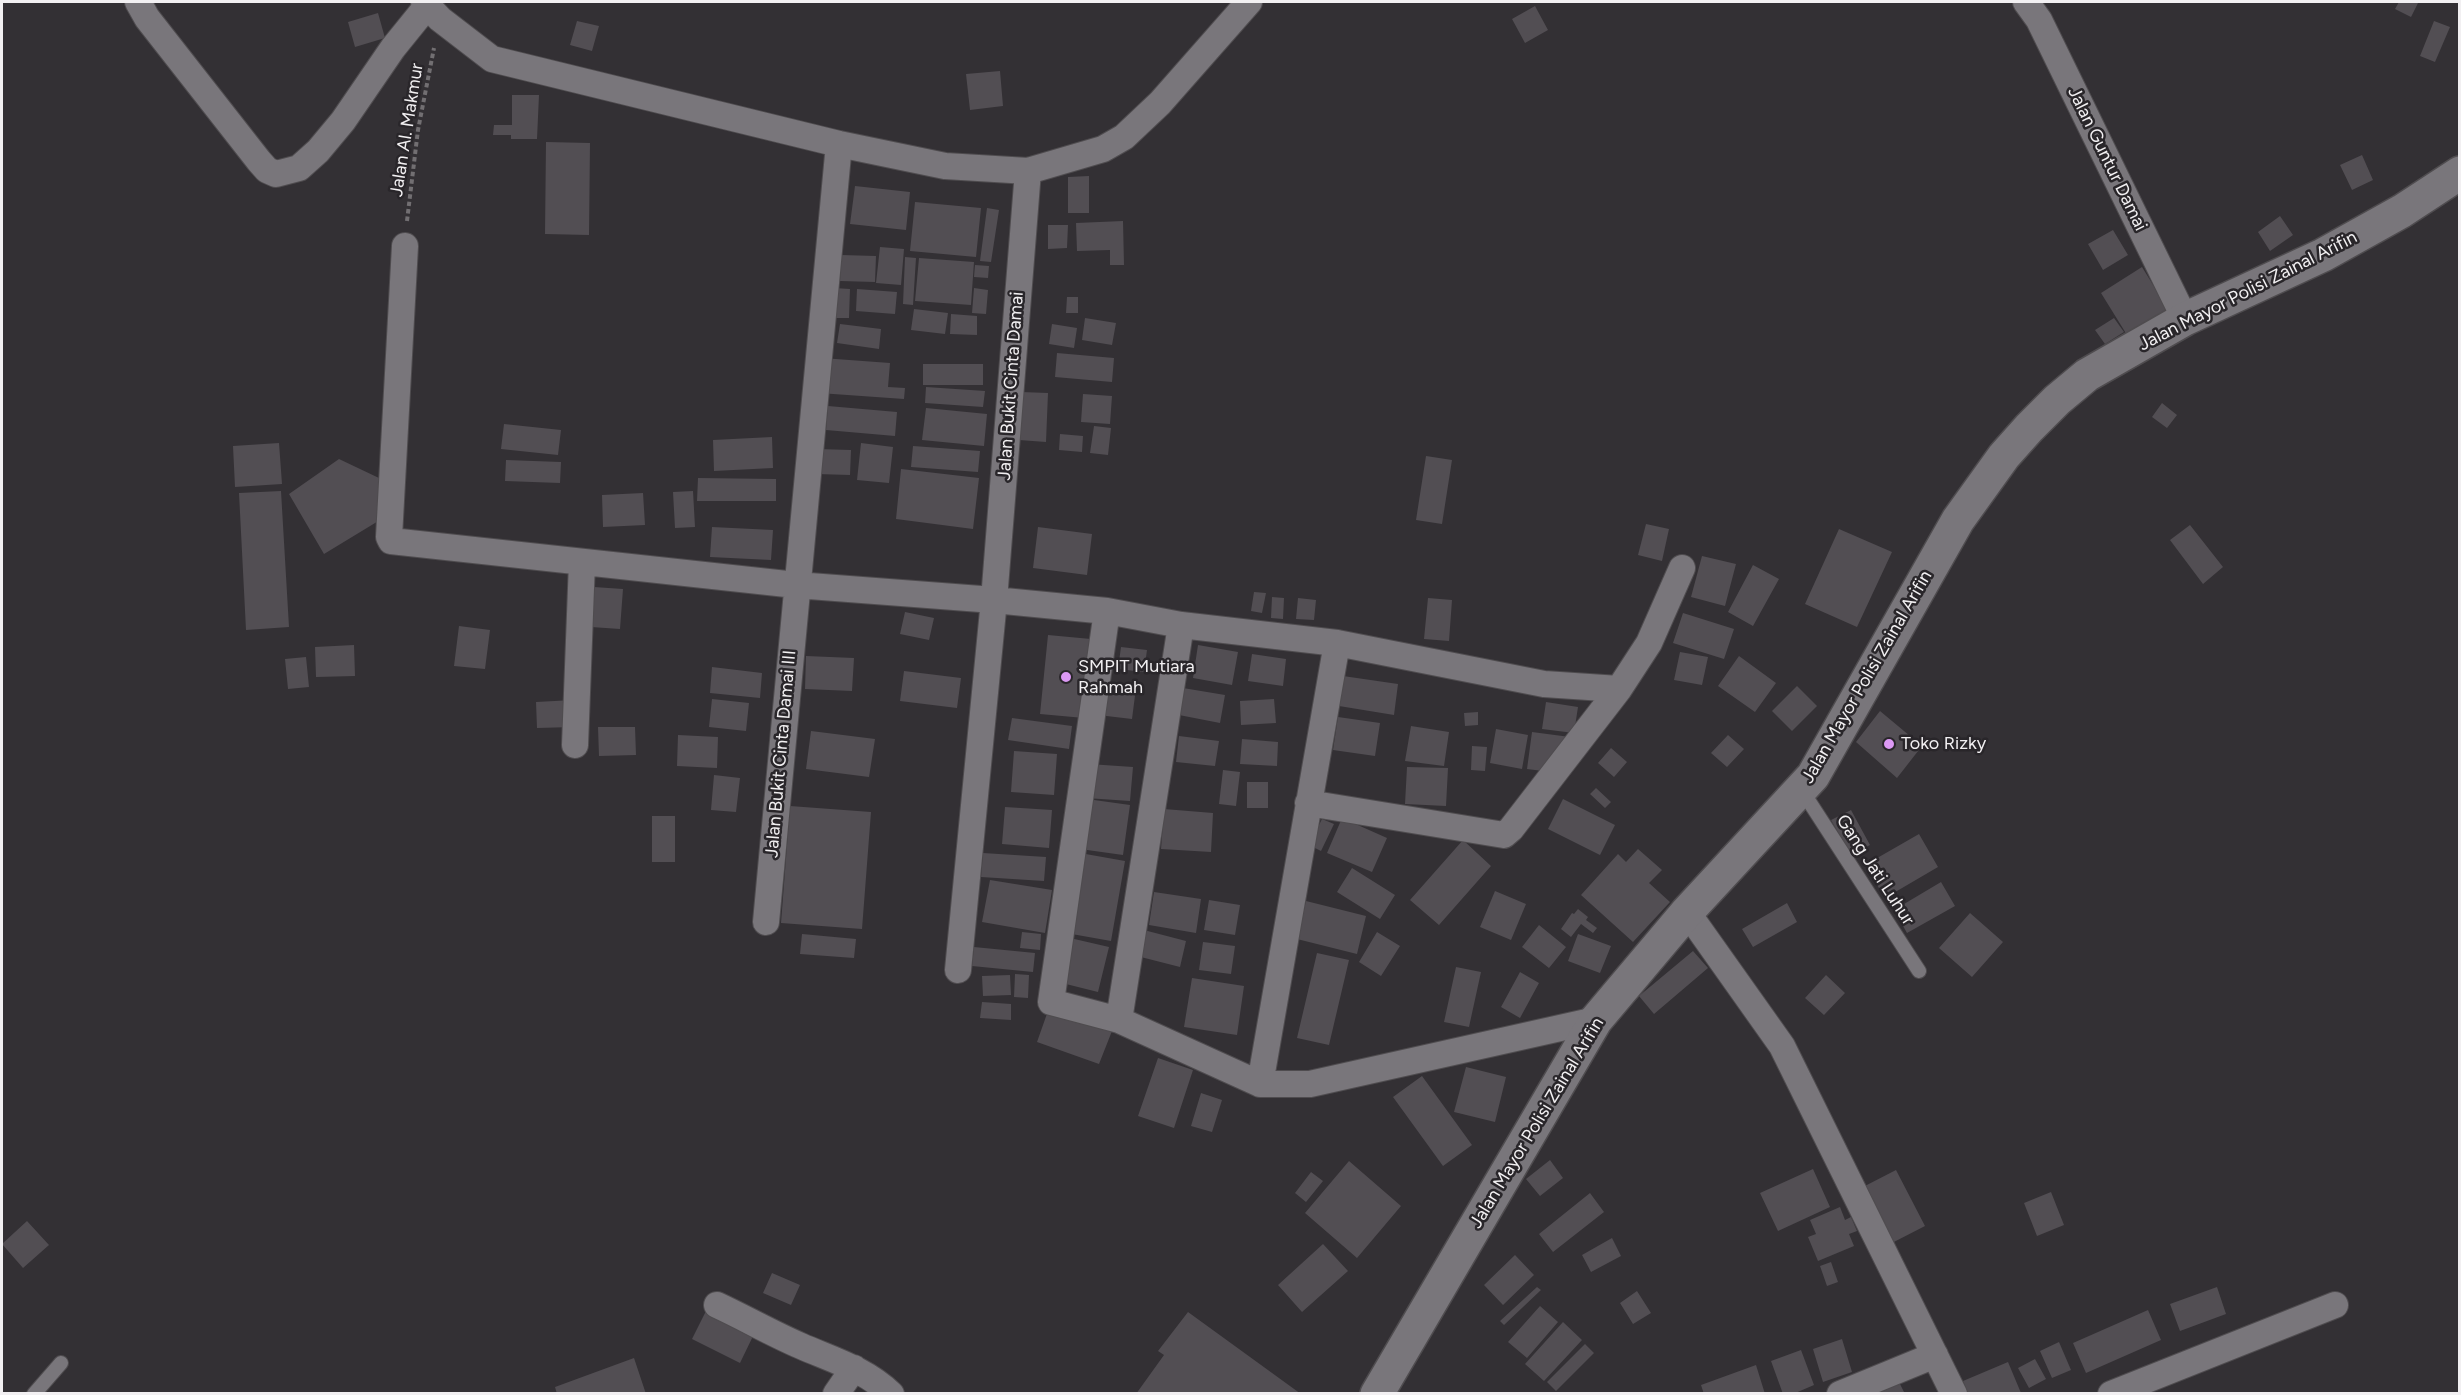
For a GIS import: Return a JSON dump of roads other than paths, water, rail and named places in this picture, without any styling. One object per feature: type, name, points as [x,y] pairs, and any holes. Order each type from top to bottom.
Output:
[{"type":"main road","name":"Jalan Mayor Polisi Zainal Arifin","points":[[1377,1394],[1596,1020],[1687,912],[1813,776],[1958,520],[2004,456],[2057,400],[2087,375],[2185,318],[2323,255],[2402,212],[2460,173]]},
{"type":"street","points":[[138,2],[147,18],[259,161],[267,170],[276,174],[285,174],[299,168],[318,151],[343,121],[393,48],[430,9],[492,60],[839,144],[945,166],[1028,171],[1103,149],[1124,137],[1160,104],[1249,2]]},
{"type":"street","name":"Jalan Guntur Damai","points":[[2026,2],[2039,20],[2185,318]]},
{"type":"street","name":"Jalan Bukit Cinta Damai III","points":[[766,922],[839,144]]},
{"type":"street","name":"Jalan Bukit Cinta Damai","points":[[958,970],[994,600],[1028,171]]},
{"type":"street","points":[[405,246],[390,540],[392,542],[796,585],[994,600],[1107,612],[1181,625],[1337,643],[1544,684],[1619,689]]},
{"type":"street","points":[[575,745],[582,562]]},
{"type":"street","points":[[1308,803],[1504,835],[1619,689],[1649,643],[1682,568]]},
{"type":"street","points":[[1107,612],[1050,1000],[1052,1003],[1119,1020],[1260,1084],[1310,1084],[1596,1020]]},
{"type":"street","points":[[1119,1020],[1181,625]]},
{"type":"street","points":[[1260,1084],[1337,643]]},
{"type":"street","points":[[1687,912],[1782,1046],[1954,1394]]},
{"type":"street","points":[[717,1305],[854,1368],[877,1380],[891,1394]]},
{"type":"street","points":[[2110,1394],[2335,1305]]},
{"type":"street","points":[[1840,1394],[1935,1355]]},
{"type":"street","points":[[836,1394],[854,1368]]},
{"type":"lane","name":"Gang Jati Luhur","points":[[1801,789],[1919,971]]},
{"type":"lane","points":[[34,1394],[61,1363]]},
{"type":"place","name":"SMPIT Mutiara Rahmah","points":[[1066,677]]},
{"type":"place","name":"Toko Rizky","points":[[1889,744]]}]
